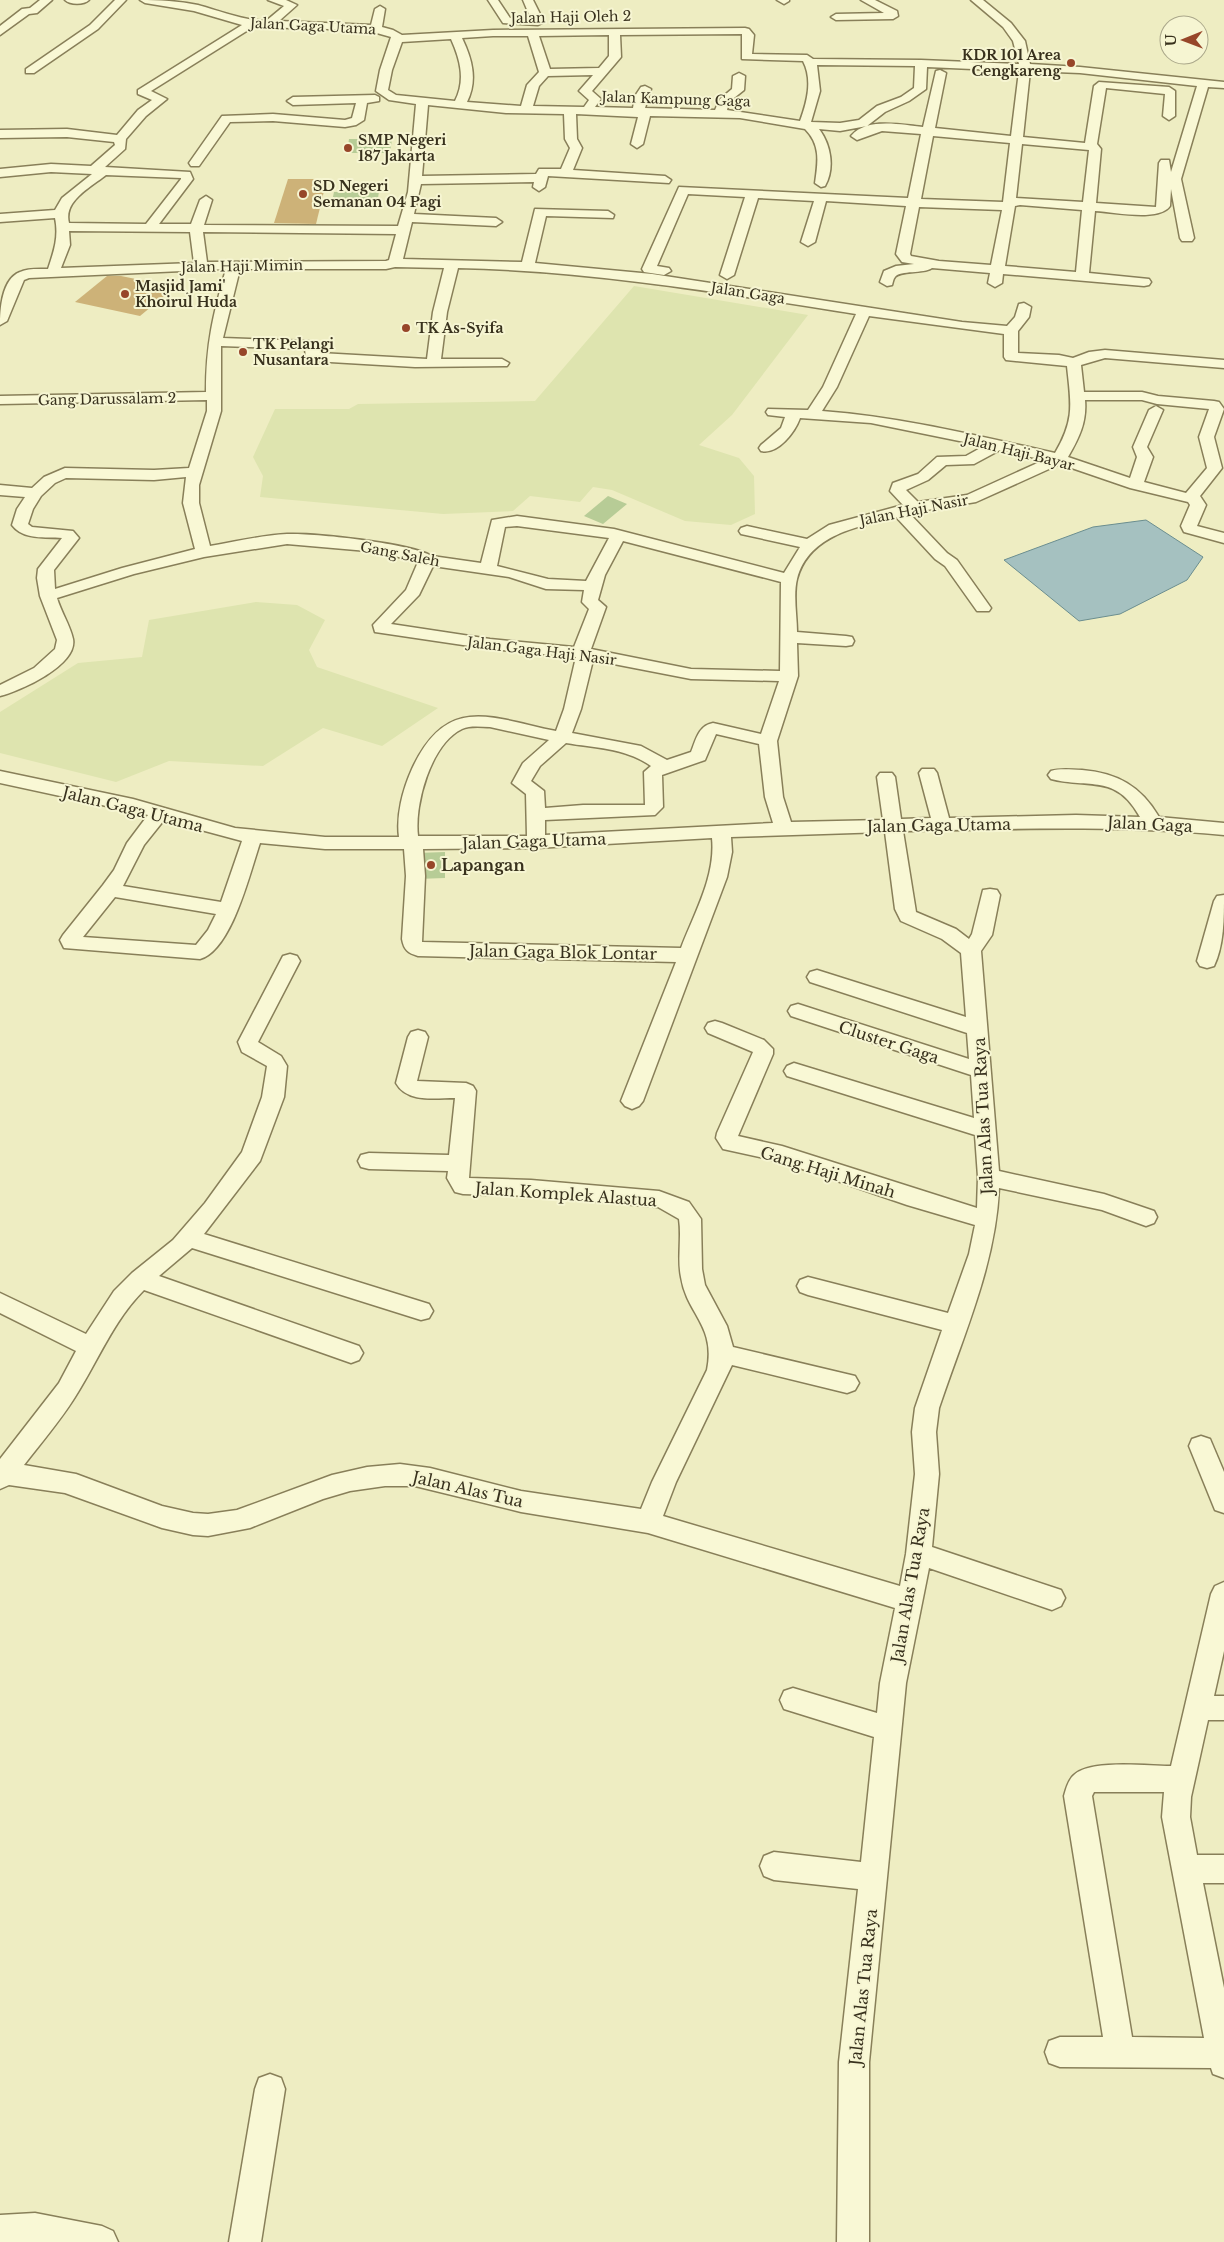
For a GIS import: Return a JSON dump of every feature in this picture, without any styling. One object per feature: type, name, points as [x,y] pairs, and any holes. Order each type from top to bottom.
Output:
[{"type":"street","points":[[0,32],[26,12],[33,11],[47,0]]},
{"type":"street","points":[[70,0],[84,0]]},
{"type":"street","points":[[30,71],[94,27],[121,0]]},
{"type":"street","name":"Jalan Gaga Utama","points":[[145,0],[164,1],[195,8],[251,24],[376,28],[392,33],[398,39],[382,90],[393,98]]},
{"type":"street","points":[[195,8],[212,0]]},
{"type":"street","points":[[272,0],[295,3]]},
{"type":"street","points":[[493,0],[507,21],[536,27],[597,22]]},
{"type":"street","points":[[528,0],[536,27],[545,73]]},
{"type":"street","points":[[836,18],[888,18],[894,15],[866,0]]},
{"type":"street","points":[[976,0],[1007,25],[1018,41],[1025,66],[1009,204],[995,284]]},
{"type":"street","points":[[269,24],[295,3]]},
{"type":"street","points":[[376,28],[380,9]]},
{"type":"street","points":[[53,273],[63,245],[62,220],[71,195],[92,182],[99,170],[121,146],[120,138],[142,113],[162,99],[142,92],[251,24]]},
{"type":"street","name":"Jalan Haji Oleh 2","points":[[398,39],[455,36],[536,27],[614,31],[745,31],[748,34],[746,57],[807,56]]},
{"type":"street","points":[[587,112],[595,99],[584,91],[615,57],[614,31]]},
{"type":"street","points":[[455,36],[465,58],[469,86],[465,103],[467,119]]},
{"type":"street","points":[[821,183],[825,148],[821,138],[806,125],[815,82],[807,56],[921,63],[1025,66],[1224,86]]},
{"type":"street","name":"Jalan Kampung Gaga","points":[[422,101],[587,112],[740,114],[806,125],[846,127],[863,123],[881,109],[915,94],[920,89],[921,63]]},
{"type":"street","points":[[526,109],[533,85],[545,73],[601,71]]},
{"type":"street","points":[[940,73],[903,254],[907,259],[939,265],[1144,282]]},
{"type":"street","points":[[720,114],[724,101],[738,90],[739,76]]},
{"type":"street","points":[[1187,238],[1176,179],[1203,83]]},
{"type":"street","points":[[1091,146],[1100,86],[1103,84],[1168,90],[1171,93],[1169,116]]},
{"type":"street","points":[[637,144],[641,96],[645,89]]},
{"type":"street","points":[[293,101],[393,98],[422,101],[415,160],[416,180],[395,263]]},
{"type":"street","points":[[195,163],[226,119],[277,118],[334,123],[354,122],[358,120],[362,100]]},
{"type":"street","points":[[566,173],[576,148],[572,138],[570,111]]},
{"type":"street","points":[[768,132],[775,120]]},
{"type":"street","points":[[855,136],[865,130],[878,128],[1091,146],[1095,149],[1091,206],[1082,276]]},
{"type":"street","points":[[0,134],[67,133],[120,138]]},
{"type":"street","points":[[649,269],[683,190],[999,207],[1019,201],[1160,210],[1164,206],[1165,163]]},
{"type":"street","points":[[0,173],[51,168],[182,174],[187,177],[181,190],[161,211],[150,228]]},
{"type":"street","points":[[416,180],[498,183],[540,182],[542,172],[665,180]]},
{"type":"street","points":[[727,275],[753,193]]},
{"type":"street","points":[[808,242],[821,197]]},
{"type":"street","points":[[201,266],[196,228],[206,200]]},
{"type":"street","points":[[528,266],[540,212],[608,215]]},
{"type":"street","points":[[0,218],[62,220],[150,228],[233,230],[496,222]]},
{"type":"street","name":"Jalan Gaga","points":[[395,263],[528,266],[652,278],[1011,331]]},
{"type":"street","name":"Jalan Haji Mimin","points":[[0,276],[201,266],[386,265],[395,263]]},
{"type":"street","points":[[434,362],[440,312],[452,264]]},
{"type":"street","points":[[204,552],[191,504],[191,485],[214,411],[213,365],[219,318],[234,265]]},
{"type":"street","points":[[887,282],[889,274],[896,270],[939,265]]},
{"type":"street","points":[[634,267],[664,271]]},
{"type":"street","points":[[0,321],[6,294],[20,275]]},
{"type":"street","points":[[1024,307],[1022,317],[1011,331],[1011,357],[1059,359],[1074,363],[1094,355],[1105,354],[1224,364]]},
{"type":"street","points":[[812,416],[830,387],[864,310]]},
{"type":"street","points":[[216,342],[308,345],[313,348],[313,357],[334,359],[502,363]]},
{"type":"street","points":[[1058,459],[1072,437],[1079,415],[1079,396],[1074,363]]},
{"type":"street","name":"Gang Darussalam 2","points":[[0,400],[214,396]]},
{"type":"street","points":[[1079,396],[1142,396],[1157,400],[1212,403],[1217,408],[1214,419],[1207,429],[1206,440],[1215,464],[1214,470],[1200,484],[1190,498],[1196,501],[1198,505],[1189,526],[1190,529],[1224,538]]},
{"type":"street","points":[[1135,486],[1145,457],[1140,447],[1156,410]]},
{"type":"street","name":"Jalan Haji Bayar","points":[[774,412],[871,419],[942,432],[1058,459],[1135,486],[1190,498]]},
{"type":"street","points":[[766,448],[788,430],[794,414]]},
{"type":"street","points":[[983,608],[951,563],[941,556],[906,509],[898,491],[898,486],[923,477],[942,460],[969,461],[996,446]]},
{"type":"street","name":"Jalan Haji Nasir","points":[[784,828],[774,797],[768,741],[789,676],[789,579],[798,560],[810,544],[835,528],[906,509],[971,499],[1058,459]]},
{"type":"street","points":[[0,691],[50,666],[63,654],[65,640],[48,596],[46,569],[71,538],[67,534],[28,531],[20,525],[36,493],[52,477],[65,472],[154,475],[194,472]]},
{"type":"street","points":[[0,490],[36,493]]},
{"type":"street","points":[[488,568],[498,523],[500,521],[517,521],[619,535],[789,579]]},
{"type":"street","points":[[747,531],[810,544]]},
{"type":"street","points":[[536,842],[534,789],[521,783],[528,766],[561,737],[570,714],[584,653],[582,649],[598,607],[590,602],[593,586],[600,565],[619,535]]},
{"type":"street","name":"Gang Saleh","points":[[48,596],[128,571],[204,552],[287,539],[379,547],[419,555],[427,560],[512,573],[546,584],[593,586]]},
{"type":"street","name":"Jalan Gaga Haji Nasir","points":[[427,560],[413,592],[381,625],[381,628],[498,646],[584,653],[651,668],[691,674],[789,676]]},
{"type":"street","points":[[790,637],[846,641]]},
{"type":"street","points":[[411,844],[408,835],[412,793],[432,747],[456,725],[476,722],[510,724],[561,737],[630,749],[646,754],[665,767]]},
{"type":"street","points":[[536,815],[584,811],[649,811],[654,807],[653,772],[699,756],[708,732],[713,728],[768,741]]},
{"type":"street","points":[[928,773],[942,825]]},
{"type":"street","points":[[1058,775],[1099,776],[1117,782],[1147,810],[1153,823]]},
{"type":"street","name":"Jalan Gaga Utama","points":[[0,777],[160,812],[195,824],[252,837],[324,843],[536,842],[784,828],[1076,821]]},
{"type":"street","points":[[886,777],[895,826],[905,909],[908,916],[962,941],[971,950],[982,935],[990,895]]},
{"type":"street","points":[[160,812],[136,843],[123,871],[70,940],[71,943],[200,952],[212,942],[252,837]]},
{"type":"street","name":"Jalan Gaga","points":[[1076,821],[1153,823],[1224,829]]},
{"type":"street","points":[[632,1101],[718,877],[723,852],[721,831]]},
{"type":"street","name":"Jalan Gaga Blok Lontar","points":[[411,844],[415,853],[412,939],[413,946],[418,949],[688,955]]},
{"type":"street","points":[[110,890],[226,909]]},
{"type":"street","points":[[1207,961],[1224,901]]},
{"type":"street","name":"Jalan Alas Tua Raya","points":[[853,2242],[854,2062],[893,1683],[918,1554],[927,1474],[924,1432],[927,1408],[980,1254],[987,1220],[989,1177],[979,1029],[971,950]]},
{"type":"street","points":[[1,1475],[67,1390],[90,1347],[122,1297],[188,1238],[213,1209],[252,1155],[273,1097],[277,1066],[274,1061],[249,1047],[248,1042],[290,960]]},
{"type":"street","points":[[818,977],[979,1029]]},
{"type":"street","name":"Cluster Gaga","points":[[798,1012],[981,1071]]},
{"type":"street","name":"Gang Haji Minah","points":[[715,1028],[757,1045],[764,1054],[728,1133],[727,1138],[731,1143],[782,1154],[849,1175],[915,1199],[987,1220]]},
{"type":"street","name":"Jalan Komplek Alastua","points":[[418,1037],[406,1083],[413,1089],[466,1091],[458,1178],[463,1186],[531,1188],[658,1199],[678,1206],[690,1219],[694,1284],[722,1340],[724,1354]]},
{"type":"street","points":[[794,1071],[986,1130]]},
{"type":"street","name":"Jalan Komplek Alastua","points":[[369,1161],[459,1163]]},
{"type":"street","points":[[989,1177],[1104,1202],[1146,1217]]},
{"type":"street","points":[[188,1238],[421,1311]]},
{"type":"street","points":[[140,1280],[351,1353]]},
{"type":"street","points":[[808,1286],[955,1324]]},
{"type":"street","points":[[0,1302],[90,1347]]},
{"type":"street","points":[[648,1522],[664,1482],[719,1370],[724,1354],[847,1383]]},
{"type":"street","points":[[1201,1446],[1224,1502]]},
{"type":"street","name":"Jalan Alas Tua","points":[[1,1475],[70,1483],[162,1516],[207,1525],[250,1519],[315,1492],[356,1480],[399,1474],[428,1478],[502,1498],[550,1508],[608,1513],[648,1522],[908,1600]]},
{"type":"street","points":[[918,1554],[1052,1598]]},
{"type":"street","points":[[1060,2052],[1224,2057],[1176,1817],[1177,1797],[1182,1780],[1211,1708],[1224,1594]]},
{"type":"street","points":[[793,1700],[889,1729]]},
{"type":"street","points":[[1120,2053],[1078,1796],[1079,1790],[1087,1781],[1092,1779],[1182,1780]]},
{"type":"street","points":[[774,1866],[874,1878]]},
{"type":"street","points":[[1187,1869],[1224,1869]]},
{"type":"street","points":[[245,2242],[270,2089]]},
{"type":"street","points":[[0,2231],[35,2229],[102,2242]]},
{"type":"green space","points":[[349,139],[392,139],[390,153],[347,153]]},
{"type":"green space","points":[[379,191],[377,206],[331,206],[334,192]]},
{"type":"green space","points":[[634,286],[808,315],[732,415],[699,445],[739,458],[754,476],[755,514],[731,525],[685,521],[612,490],[593,487],[580,502],[530,496],[513,511],[443,514],[260,497],[263,476],[253,457],[275,409],[349,409],[358,404],[535,401]]},
{"type":"green space","points":[[608,496],[627,504],[603,524],[584,516]]},
{"type":"green space","points":[[256,602],[297,605],[325,620],[309,650],[317,667],[438,708],[382,746],[323,728],[263,766],[169,761],[116,782],[0,753],[0,712],[78,663],[142,657],[149,620]]},
{"type":"green space","name":"Lapangan","points":[[445,852],[445,878],[417,879],[417,853]]},
{"type":"water","points":[[1146,520],[1203,557],[1187,580],[1120,614],[1079,621],[1004,560],[1093,527]]},
{"type":"building","points":[[288,179],[327,179],[316,224],[274,223]]},
{"type":"building","name":"Masjid Jami' Khoirul Huda","points":[[107,276],[121,276],[175,287],[140,316],[75,302]]},
{"type":"place","name":"KDR 101 Area Cengkareng","points":[[1071,63]]},
{"type":"place","name":"SMP Negeri 187 Jakarta","points":[[348,148]]},
{"type":"place","name":"SD Negeri Semanan 04 Pagi","points":[[303,194]]},
{"type":"place","name":"Masjid Jami' Khoirul Huda","points":[[125,294]]},
{"type":"place","name":"TK As-Syifa","points":[[406,328]]},
{"type":"place","name":"TK Pelangi Nusantara","points":[[243,352]]},
{"type":"place","name":"Lapangan","points":[[431,865]]}]
